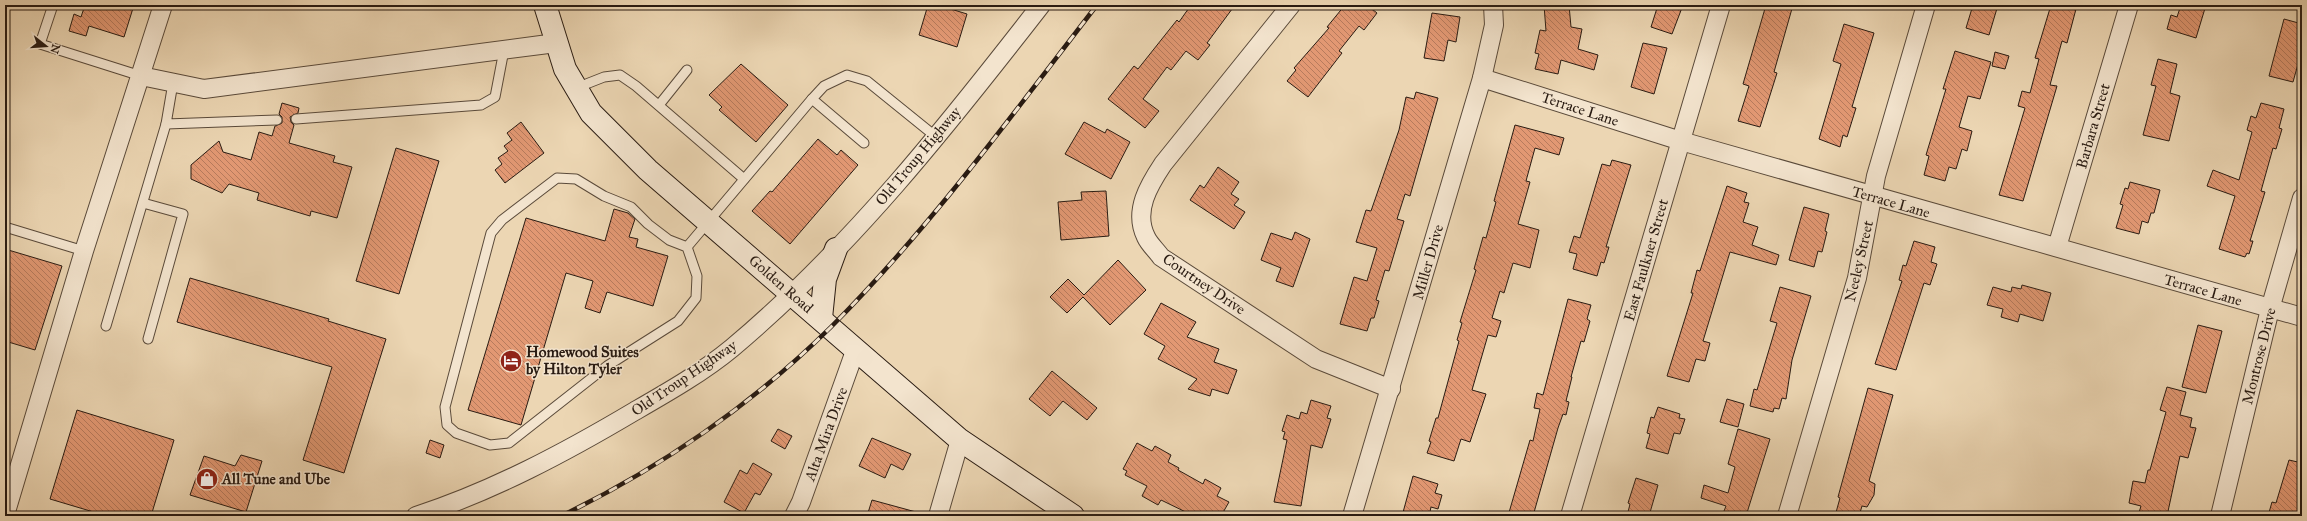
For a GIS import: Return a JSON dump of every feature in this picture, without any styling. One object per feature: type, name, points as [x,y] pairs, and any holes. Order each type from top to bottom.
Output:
[{"type":"street","points":[[5,515],[84,251],[163,5]]},
{"type":"street","name":"Golden Road","points":[[545,5],[565,69],[591,113],[648,170],[821,318],[856,351],[960,440],[1073,516]]},
{"type":"street","name":"Old Troup Highway","points":[[416,516],[451,505],[582,443],[668,392],[731,349],[792,293],[863,222],[987,75],[1041,5]]},
{"type":"street","name":"Courtney Drive","points":[[1291,5],[1163,164],[1145,192],[1141,217],[1146,237],[1161,257],[1316,360],[1391,389]]},
{"type":"street","name":"Miller Drive","points":[[1352,516],[1391,389],[1482,78],[1494,25],[1493,5]]},
{"type":"street","name":"East Faulkner Street","points":[[1570,516],[1721,5]]},
{"type":"street","name":"Neeley Street","points":[[1787,516],[1857,278],[1874,197],[1876,176],[1926,5]]},
{"type":"street","name":"Barbara Street","points":[[2057,247],[2129,5]]},
{"type":"street","points":[[141,76],[204,89],[556,43]]},
{"type":"street","name":"Terrace Lane","points":[[1482,78],[1681,141],[1874,197],[2057,247],[2302,317]]},
{"type":"street","name":"Montrose Drive","points":[[2220,516],[2270,309],[2302,198]]},
{"type":"street","points":[[821,318],[825,279],[836,249]]},
{"type":"street","name":"Alta Mira Drive","points":[[794,516],[801,502],[856,351]]},
{"type":"street","points":[[938,516],[960,440]]},
{"type":"lane","points":[[53,5],[40,44],[141,76]]},
{"type":"lane","points":[[296,119],[481,105],[495,97],[504,50]]},
{"type":"lane","points":[[659,105],[687,70]]},
{"type":"lane","points":[[576,88],[604,77],[620,75],[659,105],[744,179]]},
{"type":"lane","points":[[687,247],[824,86],[847,75],[867,81],[935,136]]},
{"type":"lane","points":[[106,326],[166,124],[173,83]]},
{"type":"lane","points":[[812,99],[864,143]]},
{"type":"lane","points":[[166,124],[277,120]]},
{"type":"lane","points":[[557,178],[576,179],[604,196],[631,206],[648,224],[669,240],[687,247],[697,276],[696,298],[678,321],[607,366],[509,443],[490,446],[456,433],[447,425],[445,407],[492,233],[502,220],[557,178]]},
{"type":"lane","points":[[143,203],[183,214],[148,339]]},
{"type":"lane","points":[[5,227],[84,251]]},
{"type":"building","points":[[85,5],[134,5],[124,37],[89,26],[86,36],[69,31],[74,14],[81,17]]},
{"type":"building","points":[[928,5],[938,5],[967,14],[957,47],[919,35]]},
{"type":"building","points":[[1191,5],[1235,5],[1207,43],[1210,45],[1198,60],[1186,51],[1171,70],[1167,67],[1143,99],[1159,111],[1145,128],[1108,99],[1134,66],[1138,69],[1177,20],[1179,22]]},
{"type":"building","points":[[1345,5],[1367,5],[1377,13],[1364,30],[1359,26],[1339,51],[1342,53],[1308,97],[1287,81],[1296,70],[1294,68],[1329,28],[1327,27]]},
{"type":"building","points":[[1544,5],[1569,5],[1571,27],[1582,29],[1578,49],[1598,55],[1594,70],[1561,60],[1558,74],[1535,69],[1539,54],[1535,53],[1540,30],[1546,31]]},
{"type":"building","points":[[1658,5],[1683,5],[1672,34],[1651,27]]},
{"type":"building","points":[[1766,5],[1793,5],[1774,72],[1777,73],[1760,127],[1738,121],[1749,86],[1743,84]]},
{"type":"building","points":[[1973,5],[1998,5],[1989,35],[1966,28]]},
{"type":"building","points":[[2051,5],[2064,5],[2076,9],[2067,43],[2062,41],[2050,85],[2057,86],[2023,201],[1999,195],[2025,108],[2018,106],[2022,91],[2030,93],[2039,59],[2035,58]]},
{"type":"building","points":[[2181,5],[2206,5],[2196,38],[2167,29],[2171,15],[2177,17]]},
{"type":"building","points":[[1432,13],[1460,17],[1456,42],[1448,40],[1444,61],[1424,58]]},
{"type":"building","points":[[2284,19],[2302,24],[2302,65],[2298,64],[2293,82],[2269,76]]},
{"type":"building","points":[[1844,24],[1874,33],[1852,107],[1856,108],[1847,137],[1843,135],[1840,147],[1819,139],[1841,64],[1833,61]]},
{"type":"building","points":[[1643,43],[1667,48],[1654,94],[1631,87]]},
{"type":"building","points":[[1955,51],[1991,62],[1980,99],[1968,96],[1959,127],[1972,131],[1967,151],[1962,149],[1956,169],[1949,167],[1945,181],[1924,175],[1929,156],[1926,155],[1946,89],[1943,89]]},
{"type":"building","points":[[1995,52],[2009,56],[2005,69],[1992,66]]},
{"type":"building","points":[[2158,59],[2177,64],[2170,93],[2180,96],[2169,141],[2143,135],[2156,86],[2151,85]]},
{"type":"building","points":[[741,64],[788,105],[756,142],[719,110],[722,107],[709,95]]},
{"type":"building","points":[[1416,92],[1438,98],[1410,196],[1405,194],[1397,219],[1404,221],[1389,271],[1385,270],[1376,300],[1379,301],[1374,318],[1371,318],[1367,331],[1340,324],[1354,277],[1367,281],[1377,248],[1356,242],[1366,210],[1371,211],[1399,130],[1406,97],[1414,99]]},
{"type":"building","points":[[282,103],[299,108],[298,113],[290,117],[291,122],[294,125],[289,143],[335,156],[333,162],[352,167],[337,218],[311,211],[310,216],[257,200],[259,193],[229,184],[222,193],[191,179],[191,165],[219,141],[223,152],[251,160],[259,132],[272,136],[275,126],[282,123],[282,117],[279,114]]},
{"type":"building","points":[[2261,103],[2284,109],[2279,128],[2282,129],[2276,149],[2273,148],[2261,191],[2265,192],[2250,241],[2253,241],[2249,254],[2247,253],[2245,257],[2219,249],[2235,196],[2207,186],[2213,170],[2239,180],[2252,132],[2247,130],[2251,116],[2256,118]]},
{"type":"building","points":[[521,122],[544,153],[505,183],[495,170],[502,164],[498,158],[508,151],[504,146],[512,140],[507,133]]},
{"type":"building","points":[[1084,122],[1105,133],[1107,129],[1130,142],[1111,179],[1065,154]]},
{"type":"building","points":[[1515,125],[1564,138],[1559,155],[1535,148],[1526,181],[1530,182],[1518,224],[1539,230],[1530,268],[1513,263],[1504,293],[1500,291],[1492,318],[1501,321],[1496,337],[1488,335],[1472,390],[1486,394],[1470,442],[1461,439],[1454,461],[1427,453],[1431,442],[1429,441],[1436,418],[1438,418],[1459,341],[1457,340],[1462,323],[1460,322],[1476,270],[1474,269],[1483,237],[1486,238],[1496,202],[1494,201]]},
{"type":"building","points":[[818,139],[837,155],[841,150],[858,165],[790,244],[752,211],[770,191],[772,192]]},
{"type":"building","points":[[396,148],[439,161],[399,294],[356,281]]},
{"type":"building","points":[[1612,160],[1631,165],[1606,247],[1609,247],[1604,263],[1601,262],[1597,276],[1573,269],[1577,254],[1569,252],[1574,236],[1580,238],[1602,164],[1610,166]]},
{"type":"building","points":[[1218,167],[1239,182],[1231,194],[1239,199],[1234,205],[1245,212],[1234,229],[1190,200],[1200,185],[1204,188]]},
{"type":"building","points":[[2130,182],[2160,190],[2154,213],[2151,213],[2148,223],[2142,221],[2139,234],[2116,228],[2123,205],[2120,204],[2125,188],[2128,189]]},
{"type":"building","points":[[1727,186],[1747,193],[1744,202],[1749,203],[1743,222],[1758,227],[1752,245],[1779,255],[1776,265],[1730,252],[1703,341],[1710,343],[1705,361],[1696,359],[1689,382],[1667,376],[1693,293],[1691,293],[1697,270],[1700,271]]},
{"type":"building","points":[[1106,191],[1109,236],[1061,240],[1058,202],[1082,200],[1081,192]]},
{"type":"building","points":[[1804,207],[1829,214],[1825,231],[1827,232],[1822,252],[1818,251],[1814,267],[1789,260]]},
{"type":"building","name":"Homewood Suites by Hilton Tyler","points":[[614,209],[628,213],[635,219],[629,237],[638,239],[636,247],[668,256],[653,306],[607,292],[600,313],[585,308],[593,281],[566,273],[521,425],[468,410],[526,218],[605,241]]},
{"type":"building","points":[[1295,232],[1310,239],[1293,287],[1276,281],[1281,268],[1261,260],[1271,233],[1292,240]]},
{"type":"building","points":[[1914,241],[1935,247],[1931,262],[1937,264],[1930,285],[1924,283],[1896,370],[1875,364],[1902,281],[1899,280],[1903,265],[1906,266]]},
{"type":"building","points":[[5,249],[62,266],[35,350],[5,341]]},
{"type":"building","points":[[1118,260],[1146,290],[1110,325],[1083,297],[1067,313],[1050,297],[1068,279],[1084,295]]},
{"type":"building","points":[[190,278],[329,319],[328,321],[386,339],[344,473],[303,460],[332,367],[177,322]]},
{"type":"building","points":[[2022,285],[2051,293],[2043,321],[2020,314],[2018,322],[2001,317],[2003,309],[1987,305],[1993,287],[2011,292],[2012,287],[2021,289]]},
{"type":"building","points":[[1780,287],[1811,296],[1792,360],[1786,399],[1782,398],[1779,409],[1774,408],[1773,412],[1750,406],[1754,389],[1757,390],[1777,323],[1770,321]]},
{"type":"building","points":[[1568,299],[1591,305],[1587,319],[1590,321],[1584,342],[1581,341],[1571,377],[1566,401],[1569,402],[1566,415],[1563,414],[1558,428],[1533,516],[1508,516],[1530,440],[1533,441],[1540,409],[1534,408],[1537,393],[1543,395]]},
{"type":"building","points":[[1161,303],[1196,322],[1187,337],[1219,349],[1214,362],[1237,370],[1228,394],[1212,389],[1210,396],[1188,389],[1197,379],[1158,359],[1165,346],[1144,334]]},
{"type":"building","points":[[2198,325],[2222,331],[2206,393],[2182,387]]},
{"type":"building","points":[[1052,371],[1097,408],[1087,420],[1063,401],[1050,416],[1029,399]]},
{"type":"building","points":[[2167,387],[2186,392],[2180,415],[2192,418],[2190,427],[2196,428],[2188,458],[2180,456],[2167,516],[2138,516],[2141,506],[2129,503],[2133,481],[2145,483],[2148,470],[2150,470],[2166,412],[2160,410]]},
{"type":"building","points":[[1868,388],[1893,395],[1869,481],[1875,484],[1874,495],[1867,507],[1862,506],[1859,516],[1835,516],[1840,498],[1838,497]]},
{"type":"building","points":[[1727,399],[1744,404],[1738,427],[1720,422]]},
{"type":"building","points":[[1311,400],[1331,406],[1327,418],[1331,419],[1322,448],[1311,445],[1301,506],[1274,502],[1287,440],[1283,439],[1285,432],[1282,431],[1287,415],[1299,419],[1301,412],[1307,414]]},
{"type":"building","points":[[1658,407],[1680,414],[1679,418],[1685,419],[1680,434],[1674,433],[1668,454],[1646,448],[1650,434],[1647,433],[1651,417],[1654,418]]},
{"type":"building","points":[[77,410],[174,440],[151,516],[107,516],[50,499]]},
{"type":"building","points":[[778,429],[792,436],[785,449],[771,441]]},
{"type":"building","points":[[1738,429],[1770,439],[1746,516],[1722,516],[1726,506],[1701,498],[1704,485],[1728,493],[1735,467],[1728,464]]},
{"type":"building","points":[[872,438],[911,454],[903,470],[891,464],[885,478],[859,466]]},
{"type":"building","points":[[430,440],[444,445],[440,458],[426,453]]},
{"type":"building","points":[[1137,443],[1152,451],[1155,446],[1171,455],[1168,462],[1179,468],[1178,470],[1203,484],[1205,479],[1221,488],[1217,496],[1229,502],[1221,516],[1194,516],[1161,500],[1158,505],[1142,496],[1147,486],[1125,475],[1127,471],[1123,469]]},
{"type":"building","points":[[241,455],[262,461],[246,512],[190,495],[204,456],[235,466]]},
{"type":"building","points":[[2289,460],[2302,463],[2302,516],[2268,516],[2272,502],[2276,503]]},
{"type":"building","points":[[753,463],[772,474],[760,495],[755,493],[744,513],[724,502],[740,470],[747,474]]},
{"type":"building","points":[[1413,476],[1438,484],[1435,493],[1442,495],[1438,509],[1431,507],[1429,516],[1402,516]]},
{"type":"building","points":[[1636,478],[1658,485],[1649,516],[1627,516],[1630,504],[1628,503]]},
{"type":"building","points":[[872,500],[916,512],[915,516],[867,516]]},
{"type":"railway","points":[[561,516],[598,498],[669,456],[704,433],[770,382],[831,327],[867,290],[936,211],[1097,5]]},
{"type":"place","name":"Homewood Suites by Hilton Tyler","points":[[511,361]]},
{"type":"place","name":"All Tune and Ube","points":[[207,479]]}]
